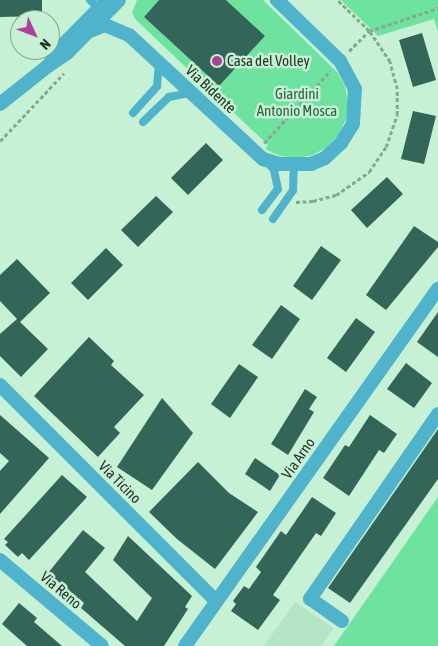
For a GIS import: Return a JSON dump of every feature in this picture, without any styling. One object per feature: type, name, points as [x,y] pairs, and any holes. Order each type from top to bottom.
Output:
[{"type":"street","points":[[0,104],[14,96],[90,31],[119,0]]},
{"type":"street","points":[[262,152],[294,166],[325,158],[341,143],[353,124],[354,89],[340,61],[277,0]]},
{"type":"street","points":[[48,66],[98,3]]},
{"type":"street","name":"Via Bidente","points":[[90,31],[105,25],[117,28],[262,152]]},
{"type":"street","name":"Via Arno","points":[[185,646],[438,289]]},
{"type":"street","name":"Via Ticino","points":[[0,385],[216,601]]},
{"type":"street","points":[[342,621],[310,599],[438,414]]},
{"type":"street","name":"Via Reno","points":[[0,560],[102,646]]},
{"type":"lane","points":[[133,113],[157,86],[159,62]]},
{"type":"lane","points":[[143,122],[169,97],[181,92],[192,93]]},
{"type":"lane","points":[[262,152],[274,170],[278,189],[262,210]]},
{"type":"lane","points":[[272,219],[293,190],[294,166]]},
{"type":"path","points":[[262,152],[340,61],[369,31],[438,8]]},
{"type":"path","points":[[0,141],[66,72]]},
{"type":"shaded area","points":[[295,602],[334,628],[321,646],[264,646]]},
{"type":"green space","name":"Giardini Antonio Mosca","points":[[137,0],[159,0],[144,17],[219,86],[265,36],[226,0],[263,0],[337,72],[345,86],[348,103],[346,119],[339,134],[327,147],[313,155],[296,158],[280,156],[265,149],[268,145],[136,20],[132,13]]},
{"type":"green space","points":[[341,0],[438,0],[438,32],[434,19],[378,36]]},
{"type":"green space","points":[[438,497],[438,646],[334,646]]},
{"type":"building","points":[[0,0],[42,0],[42,10],[10,10],[10,17],[0,17]]},
{"type":"building","name":"Casa del Volley","points":[[159,0],[226,0],[265,36],[219,86],[144,17]]},
{"type":"building","points":[[422,33],[436,80],[413,87],[399,40]]},
{"type":"building","points":[[413,111],[436,116],[424,164],[401,159]]},
{"type":"building","points":[[206,143],[223,160],[188,195],[171,178]]},
{"type":"building","points":[[387,177],[403,194],[367,228],[351,210]]},
{"type":"building","points":[[156,196],[173,212],[138,247],[121,230]]},
{"type":"building","points":[[414,226],[438,242],[438,247],[386,310],[366,295]]},
{"type":"building","points":[[321,246],[341,260],[312,300],[293,286]]},
{"type":"building","points":[[106,248],[123,265],[88,300],[71,283]]},
{"type":"building","points":[[17,259],[50,293],[20,322],[48,349],[21,377],[0,356],[0,334],[17,319],[0,301],[0,275]]},
{"type":"building","points":[[281,305],[300,319],[272,359],[252,345]]},
{"type":"building","points":[[438,312],[438,357],[417,342]]},
{"type":"building","points":[[356,318],[375,332],[346,372],[327,358]]},
{"type":"building","points":[[89,337],[114,361],[111,365],[144,395],[114,427],[120,433],[98,457],[34,396]]},
{"type":"building","points":[[406,363],[432,383],[414,408],[387,389]]},
{"type":"building","points":[[239,364],[258,377],[230,418],[211,404]]},
{"type":"building","points":[[305,389],[317,397],[309,409],[314,412],[288,455],[271,444]]},
{"type":"building","points":[[162,398],[193,433],[152,490],[117,467]]},
{"type":"building","points":[[0,415],[49,458],[0,514],[0,471],[9,461],[0,453]]},
{"type":"building","points":[[370,415],[397,434],[384,453],[379,450],[349,496],[323,478],[345,445],[349,447]]},
{"type":"building","points":[[438,429],[438,479],[350,603],[328,588]]},
{"type":"building","points":[[255,458],[280,475],[270,491],[245,474]]},
{"type":"building","points":[[198,462],[229,493],[258,512],[215,569],[177,539],[149,512]]},
{"type":"building","points":[[62,475],[87,497],[29,560],[22,553],[18,557],[5,545],[8,542],[4,539]]},
{"type":"building","points":[[312,497],[336,513],[321,536],[316,533],[273,595],[280,600],[258,630],[231,611],[236,604],[233,601],[244,586],[249,589],[261,572],[256,567],[281,531],[286,535]]},
{"type":"building","points":[[83,530],[105,548],[85,572],[137,621],[152,598],[113,560],[128,536],[192,596],[185,607],[188,609],[164,646],[125,646],[81,608],[84,603],[48,573]]},
{"type":"building","points":[[19,603],[37,618],[34,622],[62,646],[27,646],[2,624]]},
{"type":"place","name":"Casa del Volley","points":[[217,61]]}]
